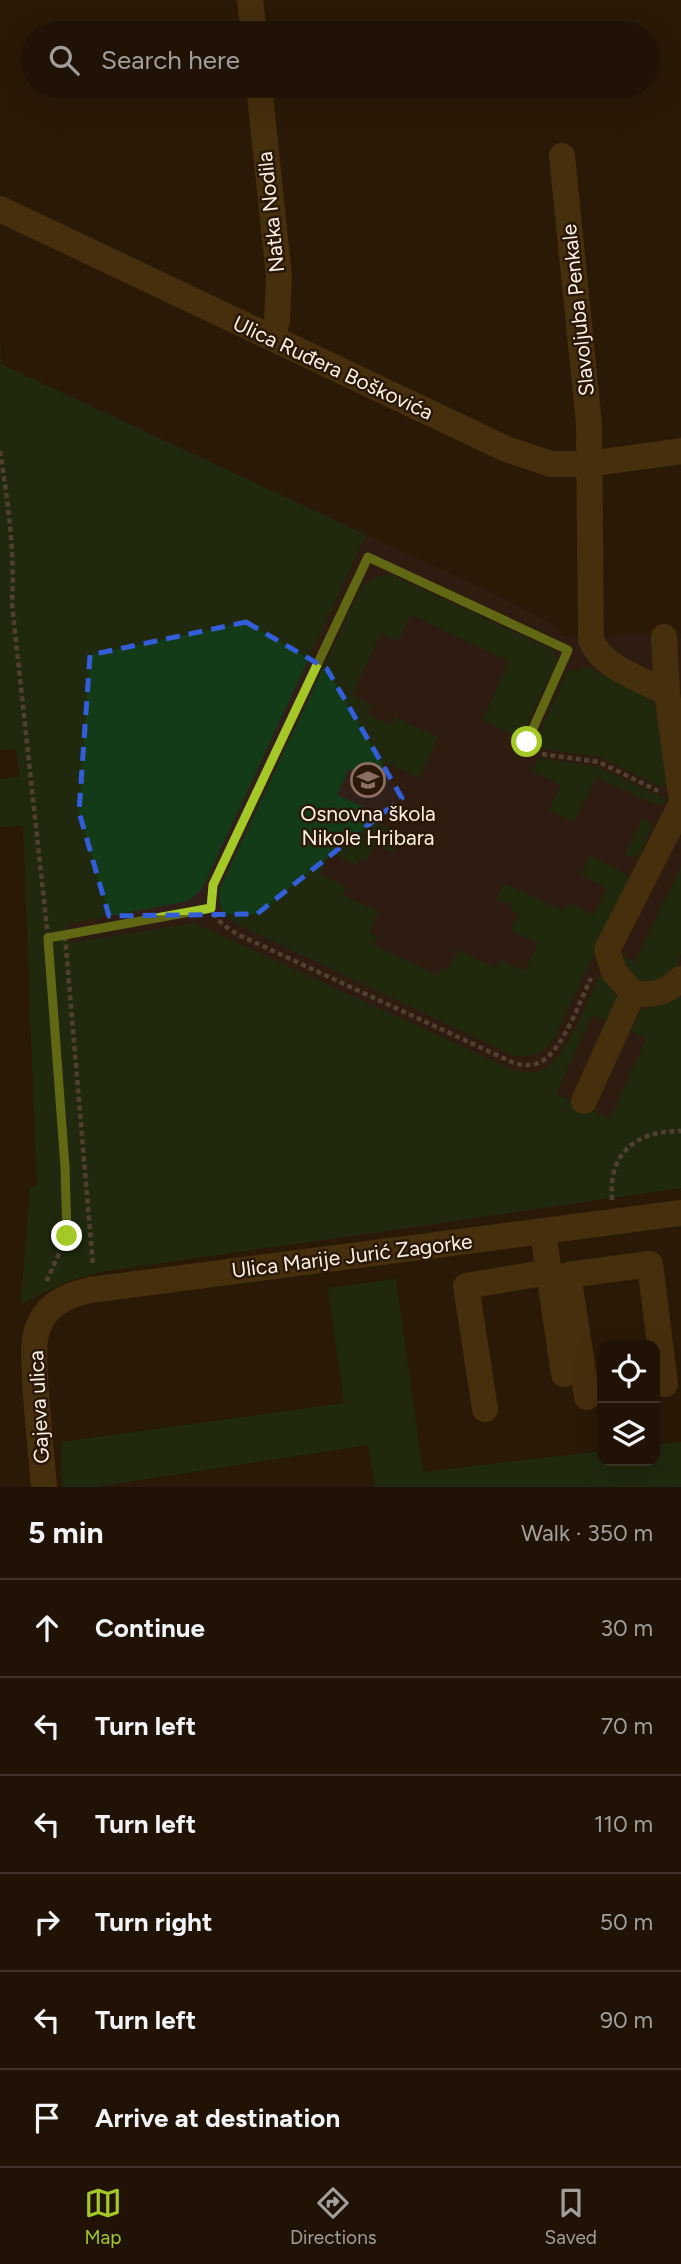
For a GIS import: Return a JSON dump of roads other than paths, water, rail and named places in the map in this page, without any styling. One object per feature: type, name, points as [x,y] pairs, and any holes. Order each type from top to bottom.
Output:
[{"type":"street","points":[[250,0],[253,21]]},
{"type":"street","name":"Natka Nodila","points":[[259,98],[279,276],[277,321],[272,338]]},
{"type":"street","name":"Slavoljuba Penkale","points":[[562,156],[589,424],[589,630],[594,648],[605,660],[667,692]]},
{"type":"street","name":"Ulica Ruđera Boškovića","points":[[0,209],[506,449],[551,464],[588,464],[681,451]]},
{"type":"street","points":[[664,637],[677,799],[607,950],[614,972],[633,993],[652,996],[664,992],[681,979]]},
{"type":"street","points":[[584,1101],[633,993]]},
{"type":"street","name":"Ulica Marije Jurić Zagorke","points":[[37,1328],[54,1304],[63,1297],[82,1292],[543,1232],[624,1215],[681,1213]]},
{"type":"street","points":[[624,1215],[640,1265]]},
{"type":"street","points":[[543,1232],[564,1374]]},
{"type":"street","points":[[587,1397],[568,1275],[650,1264],[665,1384]]},
{"type":"street","points":[[485,1409],[466,1286],[549,1272]]},
{"type":"street","name":"Gajeva ulica","points":[[37,1328],[34,1346],[44,1487]]},
{"type":"place","name":"Osnovna škola Nikole Hribara","points":[[368,780]]}]
